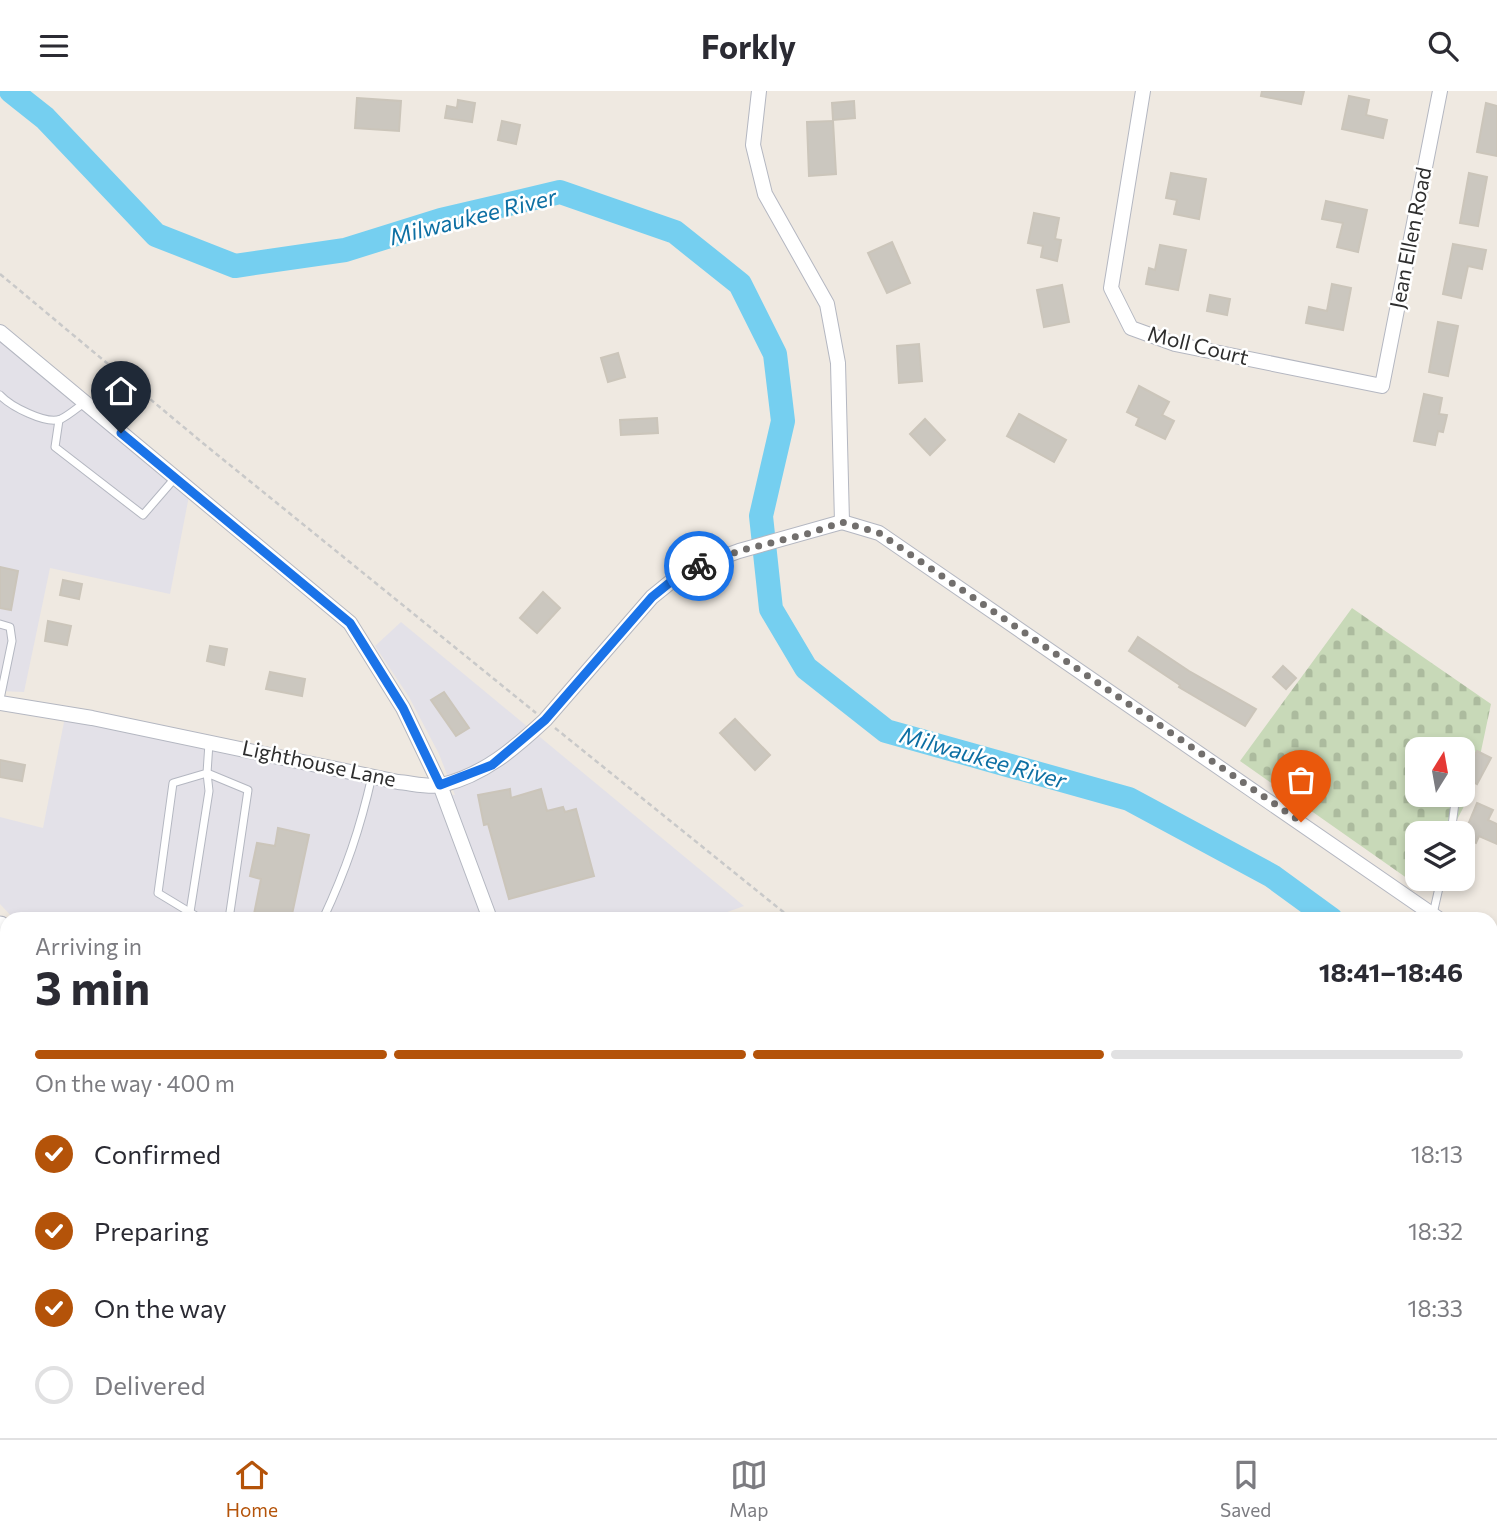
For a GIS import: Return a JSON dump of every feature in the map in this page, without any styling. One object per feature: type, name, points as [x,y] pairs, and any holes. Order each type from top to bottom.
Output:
[{"type":"street","points":[[759,91],[753,145],[765,194],[827,305],[832,328],[838,363],[842,522],[879,533],[1430,912]]},
{"type":"street","name":"Moll Court","points":[[1143,91],[1111,288],[1130,328],[1175,344],[1382,386]]},
{"type":"street","name":"Jean Ellen Road","points":[[1382,386],[1440,91]]},
{"type":"street","points":[[3,339],[85,403],[350,623],[403,708],[440,785],[487,912]]},
{"type":"street","name":"Lighthouse Lane","points":[[0,701],[398,782],[440,785],[492,765],[545,720],[652,597],[684,571],[739,551],[842,522]]},
{"type":"lane","points":[[0,395],[5,401],[39,418],[59,420],[85,403]]},
{"type":"lane","points":[[59,420],[55,447],[143,515],[175,478]]},
{"type":"lane","points":[[0,624],[10,627],[12,641],[0,701]]},
{"type":"lane","points":[[209,742],[207,773],[209,791],[190,912],[158,893],[173,783],[207,773],[248,790],[230,912]]},
{"type":"lane","points":[[326,912],[346,871],[361,825],[372,776]]},
{"type":"lane","points":[[1437,912],[1439,891]]},
{"type":"path","points":[[0,274],[783,912]]},
{"type":"shaded area","points":[[0,342],[189,496],[170,594],[50,568],[24,692],[0,691]]},
{"type":"shaded area","points":[[401,622],[744,906],[727,912],[7,912],[0,904],[0,817],[43,828],[65,717],[392,788],[455,795],[439,754],[409,697],[375,646]]},
{"type":"green space","points":[[1352,608],[1491,704],[1475,780],[1475,737],[1405,737],[1405,807],[1464,807],[1456,821],[1405,821],[1405,877],[1240,761]]},
{"type":"building","points":[[1262,91],[1304,91],[1301,104],[1261,96]]},
{"type":"building","points":[[1349,96],[1369,100],[1366,115],[1387,120],[1383,138],[1342,129]]},
{"type":"building","points":[[357,98],[401,101],[399,131],[355,128]]},
{"type":"building","points":[[458,100],[475,103],[472,122],[445,118],[447,106],[457,108]]},
{"type":"building","points":[[854,101],[855,118],[833,120],[832,103]]},
{"type":"building","points":[[1486,103],[1497,106],[1497,156],[1477,152]]},
{"type":"building","points":[[502,121],[520,125],[516,144],[498,140]]},
{"type":"building","points":[[833,121],[836,174],[809,176],[807,122]]},
{"type":"building","points":[[1171,173],[1206,179],[1199,219],[1174,214],[1177,200],[1166,198]]},
{"type":"building","points":[[1469,173],[1487,177],[1478,226],[1460,223]]},
{"type":"building","points":[[1326,201],[1367,210],[1358,252],[1337,247],[1343,223],[1322,219]]},
{"type":"building","points":[[1034,213],[1059,218],[1055,239],[1061,240],[1057,261],[1041,257],[1043,246],[1028,243]]},
{"type":"building","points":[[892,242],[910,283],[887,293],[868,253]]},
{"type":"building","points":[[1453,244],[1486,250],[1482,269],[1468,266],[1461,298],[1443,294]]},
{"type":"building","points":[[1160,245],[1186,250],[1178,290],[1146,284],[1149,268],[1155,270]]},
{"type":"building","points":[[1332,284],[1351,288],[1343,330],[1306,323],[1309,307],[1327,311]]},
{"type":"building","points":[[1062,285],[1069,322],[1044,327],[1037,290]]},
{"type":"building","points":[[1210,295],[1230,299],[1227,315],[1207,311]]},
{"type":"building","points":[[1438,322],[1458,326],[1448,376],[1429,372]]},
{"type":"building","points":[[919,344],[922,381],[899,383],[897,346]]},
{"type":"building","points":[[618,353],[625,377],[608,382],[601,358]]},
{"type":"building","points":[[1139,386],[1169,402],[1162,415],[1174,421],[1165,439],[1136,425],[1139,418],[1127,412]]},
{"type":"building","points":[[1424,394],[1442,398],[1439,414],[1447,415],[1443,432],[1438,431],[1435,445],[1414,441]]},
{"type":"building","points":[[1019,414],[1066,440],[1054,462],[1007,436]]},
{"type":"building","points":[[657,418],[658,433],[621,435],[620,420]]},
{"type":"building","points":[[925,419],[945,440],[930,455],[910,434]]},
{"type":"building","points":[[0,567],[18,571],[11,610],[0,608]]},
{"type":"building","points":[[63,580],[82,584],[79,599],[60,595]]},
{"type":"building","points":[[543,592],[560,608],[537,633],[520,618]]},
{"type":"building","points":[[48,621],[71,626],[67,645],[45,641]]},
{"type":"building","points":[[1138,637],[1189,671],[1256,709],[1245,726],[1179,687],[1180,685],[1129,651]]},
{"type":"building","points":[[210,646],[227,649],[224,665],[207,661]]},
{"type":"building","points":[[1283,666],[1296,678],[1286,689],[1273,677]]},
{"type":"building","points":[[270,672],[305,679],[302,696],[266,689]]},
{"type":"building","points":[[444,692],[469,728],[456,736],[431,700]]},
{"type":"building","points":[[735,719],[770,755],[755,770],[720,733]]},
{"type":"building","points":[[1477,751],[1491,758],[1477,784],[1475,783]]},
{"type":"building","points":[[0,760],[25,765],[22,781],[0,777]]},
{"type":"building","points":[[510,789],[511,798],[541,789],[547,811],[563,807],[565,812],[576,809],[594,876],[509,899],[488,824],[484,825],[478,795]]},
{"type":"building","points":[[1477,803],[1493,810],[1488,820],[1497,824],[1497,844],[1479,836],[1475,843],[1475,821],[1470,821]]},
{"type":"building","points":[[278,828],[309,835],[292,912],[254,912],[261,879],[250,876],[257,843],[275,846]]},
{"type":"waterway","name":"Milwaukee River","points":[[11,91],[45,118],[156,235],[235,266],[345,250],[441,220],[560,192],[675,232],[740,284],[775,354],[783,421],[761,516],[771,609],[806,668],[886,731],[1129,799],[1272,876],[1321,912]]},
{"type":"way so far","points":[[699,566],[739,551],[842,522],[879,533],[1301,822]]},
{"type":"route","points":[[121,433],[350,623],[403,708],[440,785],[492,765],[526,738],[545,720],[652,597],[684,571],[699,566]]}]
